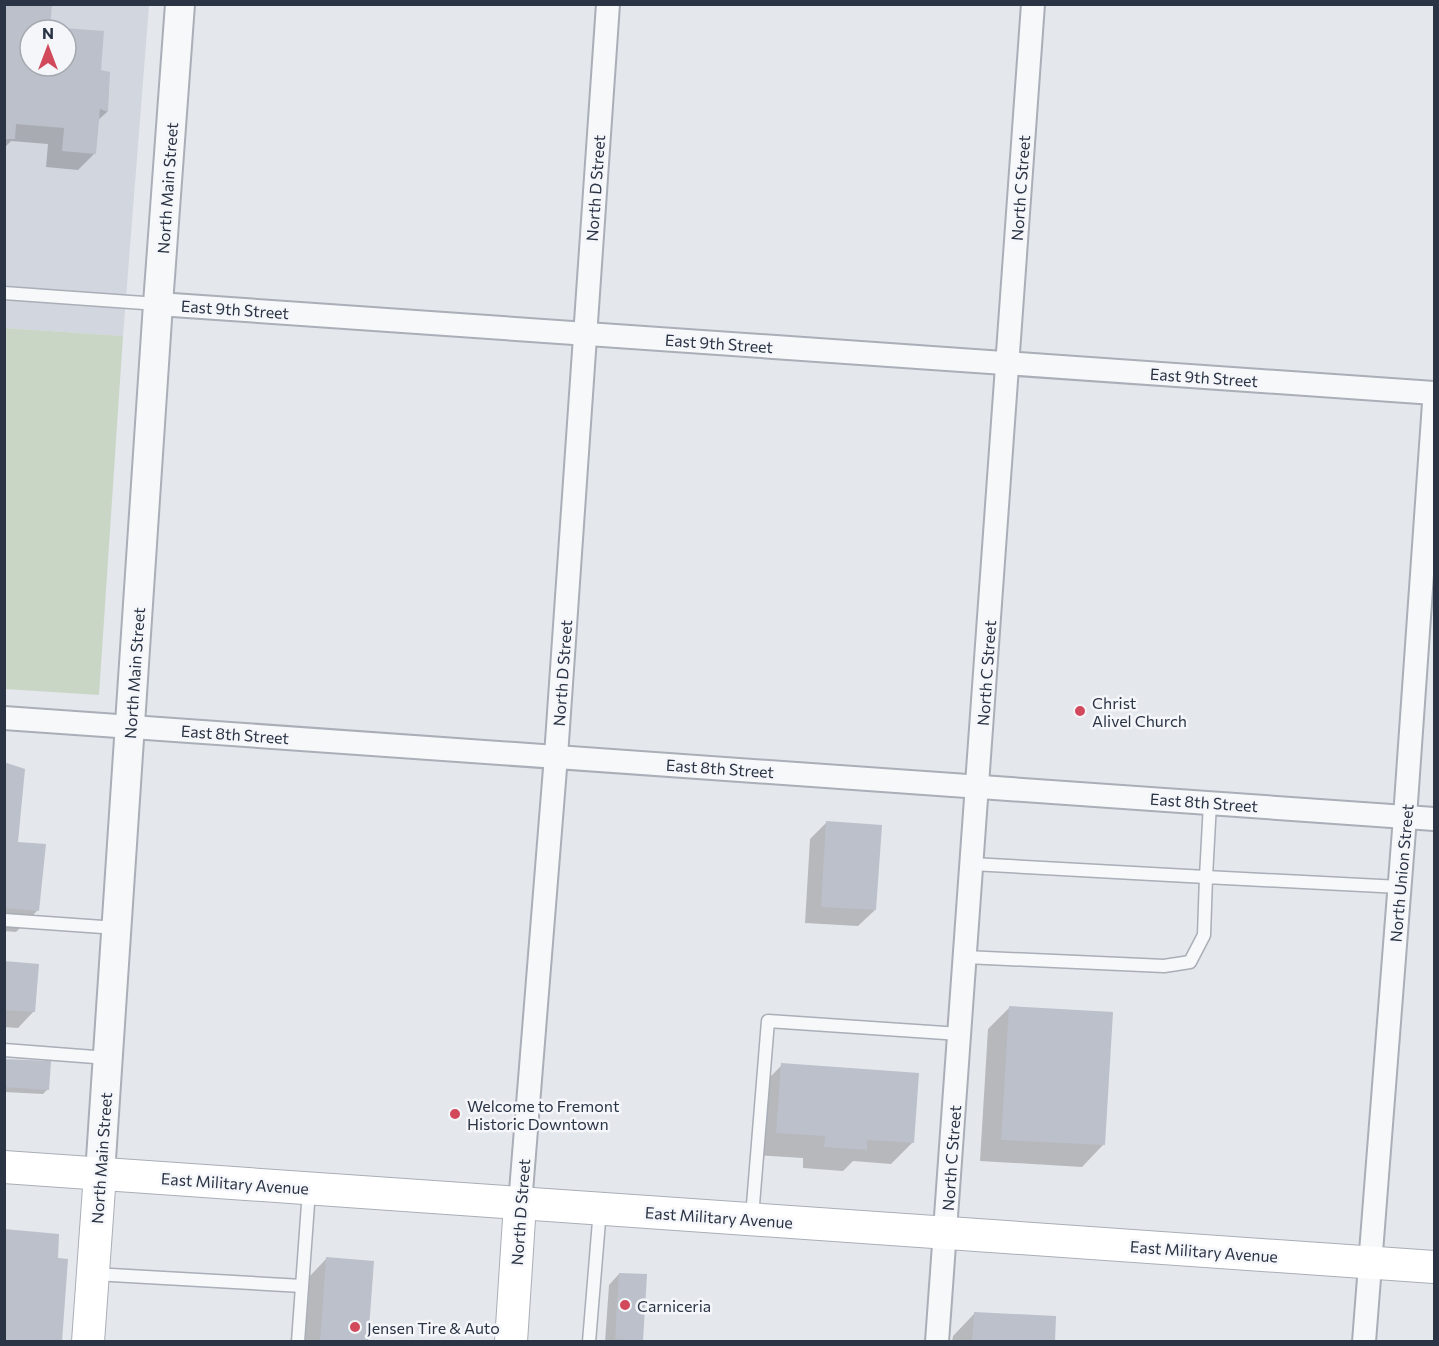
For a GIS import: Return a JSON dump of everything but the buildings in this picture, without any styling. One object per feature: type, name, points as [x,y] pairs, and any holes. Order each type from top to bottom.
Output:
[{"type":"main road","name":"East Military Avenue","points":[[4,1167],[1434,1267]]},
{"type":"main road","name":"North Main Street","points":[[88,1341],[100,1174]]},
{"type":"main road","name":"North D Street","points":[[512,1341],[520,1204]]},
{"type":"street","name":"North Main Street","points":[[100,1174],[180,4]]},
{"type":"street","name":"North D Street","points":[[520,1204],[556,756],[608,4]]},
{"type":"street","name":"North C Street","points":[[937,1341],[1033,4]]},
{"type":"street","name":"East 9th Street","points":[[158,304],[1434,393]]},
{"type":"street","name":"North Union Street","points":[[1364,1341],[1400,887],[1434,403]]},
{"type":"street","name":"East 8th Street","points":[[4,718],[1434,819]]},
{"type":"lane","name":"East 9th Street","points":[[4,293],[158,304]]},
{"type":"lane","points":[[965,957],[1164,966],[1190,962],[1204,936],[1210,803]]},
{"type":"lane","points":[[972,864],[1400,887]]},
{"type":"lane","points":[[4,920],[117,928]]},
{"type":"lane","points":[[752,1220],[768,1021],[960,1034]]},
{"type":"lane","points":[[4,1050],[108,1058]]},
{"type":"lane","points":[[298,1341],[309,1189]]},
{"type":"lane","points":[[589,1341],[600,1209]]},
{"type":"lane","points":[[93,1274],[302,1286]]},
{"type":"shaded area","points":[[4,5],[149,5],[123,336],[5,328]]},
{"type":"green space","points":[[5,328],[123,336],[99,695],[5,689]]},
{"type":"place","name":"Christ Alivel Church","points":[[1080,711]]},
{"type":"place","name":"Welcome to Fremont Historic Downtown","points":[[455,1114]]},
{"type":"place","name":"Carniceria","points":[[625,1305]]},
{"type":"place","name":"Jensen Tire & Auto","points":[[355,1327]]}]
